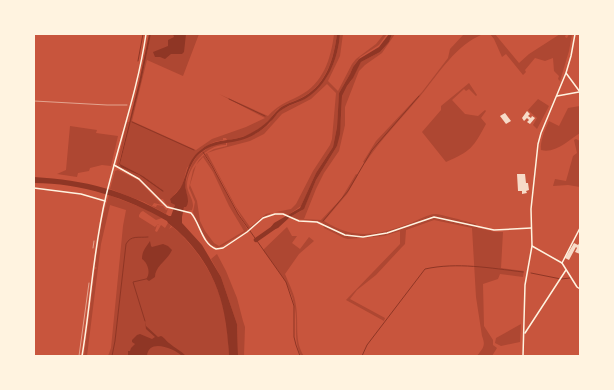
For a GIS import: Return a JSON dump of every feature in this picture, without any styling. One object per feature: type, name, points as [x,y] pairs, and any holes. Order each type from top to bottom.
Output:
[{"type":"street","points":[[82,356],[97,243],[105,201],[131,105],[146,34]]},
{"type":"street","points":[[523,356],[525,285],[532,246],[531,209],[539,139],[566,74],[575,34]]},
{"type":"street","points":[[557,96],[580,92],[566,74]]},
{"type":"street","points":[[114,166],[139,179],[164,205],[193,215],[201,232],[213,248],[216,249],[223,248],[247,232],[263,218],[271,214],[281,214],[299,221],[315,221],[345,235],[363,237],[387,233],[434,217],[494,230],[532,228]]},
{"type":"street","points":[[34,188],[81,194],[105,201]]},
{"type":"street","points":[[562,263],[580,228]]},
{"type":"street","points":[[532,246],[562,263],[577,287],[580,289]]},
{"type":"street","points":[[524,333],[566,270]]},
{"type":"path","points":[[34,101],[131,105]]},
{"type":"shaded area","points":[[149,34],[151,34],[141,82],[120,164],[143,176],[164,191],[163,192],[139,175],[121,167],[119,164]]},
{"type":"shaded area","points":[[151,34],[199,34],[183,76],[147,60],[132,121],[196,150],[212,139],[246,127],[265,118],[219,94],[268,116],[279,107],[307,91],[320,78],[331,53],[334,34],[337,34],[334,51],[328,68],[324,76],[313,90],[299,99],[278,109],[264,125],[254,132],[233,139],[227,140],[226,138],[223,138],[223,140],[214,142],[203,148],[187,168],[182,186],[170,199],[171,203],[175,205],[174,208],[166,204],[163,199],[160,199],[140,179],[117,166],[127,122],[129,122],[119,165],[139,175],[163,192],[164,191],[143,176],[120,164],[141,82]]},
{"type":"shaded area","points":[[173,34],[186,34],[184,52],[182,54],[171,54],[165,59],[155,57],[153,52],[168,46],[168,40],[174,37]]},
{"type":"shaded area","points":[[337,34],[340,34],[334,62],[326,79],[313,93],[305,99],[280,111],[265,127],[254,135],[203,151],[197,156],[188,172],[185,186],[188,203],[186,207],[184,207],[182,223],[202,245],[221,277],[237,324],[238,356],[229,356],[224,313],[221,300],[211,275],[197,252],[167,221],[136,205],[103,193],[69,186],[34,183],[34,177],[53,178],[104,188],[136,199],[171,216],[175,205],[171,203],[170,199],[181,187],[191,161],[197,153],[213,143],[239,138],[251,133],[260,128],[280,108],[313,91],[324,77],[328,69],[334,52]]},
{"type":"shaded area","points":[[340,34],[343,34],[340,56],[328,81],[338,91],[356,59],[376,44],[384,34],[387,34],[379,45],[360,57],[339,93],[337,127],[333,147],[316,173],[301,206],[288,215],[277,212],[267,215],[249,229],[237,211],[217,172],[205,154],[214,149],[227,146],[227,142],[239,140],[255,134],[269,124],[281,110],[303,100],[314,92],[326,78],[334,62]],"holes":[[[327,84],[336,93],[332,139],[330,145],[313,171],[296,204],[291,209],[266,214],[250,227],[236,207],[207,153],[250,141],[264,134],[282,114],[311,99]]]},
{"type":"shaded area","points":[[389,34],[392,34],[389,42],[380,52],[361,62],[342,96],[340,134],[337,146],[316,180],[304,209],[290,217],[278,228],[272,230],[271,227],[274,223],[300,208],[316,173],[333,147],[337,127],[339,93],[353,67],[359,59],[379,47]]},
{"type":"shaded area","points":[[392,34],[395,34],[382,53],[359,71],[345,107],[345,125],[339,151],[324,173],[304,219],[321,220],[341,199],[356,174],[358,175],[347,194],[324,221],[346,231],[357,234],[367,234],[388,231],[411,223],[425,216],[438,214],[476,224],[478,228],[503,232],[501,268],[524,271],[523,277],[500,274],[498,279],[483,284],[484,326],[493,340],[493,345],[497,348],[492,356],[477,356],[484,345],[484,342],[476,297],[472,228],[434,220],[406,230],[405,244],[376,275],[357,290],[350,299],[385,318],[384,321],[346,300],[400,244],[400,231],[384,236],[348,239],[324,228],[323,223],[290,217],[301,211],[305,206],[316,180],[337,146],[342,96],[347,86],[361,62],[380,52],[389,42]]},
{"type":"shaded area","points":[[464,34],[483,34],[464,45],[449,60],[378,145],[365,163],[363,162],[376,141],[422,92],[448,58],[450,49]]},
{"type":"shaded area","points":[[490,34],[495,34],[519,63],[529,54],[560,34],[566,34],[565,37],[567,38],[569,34],[572,34],[569,51],[560,81],[558,79],[559,76],[554,71],[553,58],[545,61],[535,58],[525,70],[526,72],[523,75],[506,54],[502,57],[494,39]]},
{"type":"shaded area","points":[[469,83],[477,95],[476,96],[469,89],[466,91],[464,89],[452,100],[465,114],[478,116],[485,110],[486,111],[481,118],[486,124],[478,139],[470,148],[461,155],[446,162],[422,132],[441,110],[441,106]]},
{"type":"shaded area","points":[[538,99],[549,106],[537,129],[533,125],[537,118],[528,110]]},
{"type":"shaded area","points":[[580,106],[580,133],[567,143],[557,148],[546,151],[541,150],[544,131],[549,121],[559,126],[568,108]]},
{"type":"shaded area","points":[[70,126],[97,130],[96,133],[118,136],[111,166],[102,165],[90,168],[89,171],[78,173],[77,177],[57,174],[66,170]]},
{"type":"shaded area","points":[[576,139],[580,141],[580,187],[568,185],[553,186],[555,179],[566,181],[573,156],[577,153],[574,140]]},
{"type":"shaded area","points":[[226,143],[226,145],[212,148],[206,152],[195,164],[188,178],[187,185],[193,203],[192,210],[183,210],[188,203],[185,185],[192,164],[197,156],[214,145]]},
{"type":"shaded area","points":[[204,155],[216,173],[236,212],[248,230],[219,248],[211,245],[201,231],[193,212],[195,202],[189,188],[193,170],[196,165]],"holes":[[[203,157],[213,172],[229,206],[244,231],[219,246],[214,243],[200,221],[197,201],[190,185],[196,165]]]},
{"type":"shaded area","points":[[118,170],[138,180],[162,205],[154,203],[152,206],[163,206],[166,210],[168,209],[166,214],[144,202],[110,189],[115,171]]},
{"type":"shaded area","points":[[109,195],[140,207],[162,218],[156,220],[143,211],[139,215],[139,217],[155,227],[157,225],[155,231],[157,232],[161,225],[165,228],[168,223],[171,226],[169,229],[172,227],[175,229],[194,249],[211,275],[219,294],[227,325],[229,356],[108,356],[111,348],[123,226],[126,210],[110,205],[101,244],[87,356],[84,356],[95,269],[97,268],[95,267],[99,240]]},
{"type":"shaded area","points":[[287,227],[292,236],[297,236],[292,243],[300,249],[309,237],[314,241],[299,254],[285,274],[292,290],[295,302],[299,344],[304,356],[301,356],[298,349],[296,317],[292,296],[282,276],[263,250]]},
{"type":"shaded area","points":[[150,241],[152,247],[163,244],[172,250],[168,257],[159,266],[155,277],[149,281],[146,279],[148,277],[148,268],[142,259],[142,256],[143,251]]},
{"type":"shaded area","points":[[217,254],[237,298],[245,327],[244,356],[238,356],[237,324],[221,277],[211,259]]},
{"type":"shaded area","points":[[145,321],[146,326],[158,337],[161,336],[186,356],[182,356],[173,350],[162,346],[156,346],[152,347],[148,351],[147,356],[128,356],[128,351],[130,351],[135,344],[132,340],[137,335],[140,334],[152,339],[155,337],[146,329]]},
{"type":"shaded area","points":[[521,324],[520,342],[501,346],[495,343],[496,338]]},
{"type":"building","points":[[527,111],[530,114],[528,116],[535,118],[530,124],[527,122],[529,120],[527,118],[524,121],[522,118]]},
{"type":"building","points":[[505,113],[511,121],[506,124],[500,116]]},
{"type":"building","points":[[517,174],[525,174],[526,183],[528,183],[529,190],[526,191],[527,193],[522,194],[522,191],[518,191]]},
{"type":"building","points":[[580,242],[580,254],[575,252],[576,247],[569,260],[565,258],[574,243],[578,245]]},
{"type":"waterway","points":[[138,61],[143,34]]},
{"type":"waterway","points":[[323,221],[348,191],[372,150],[419,96]]},
{"type":"waterway","points":[[229,99],[265,116]]},
{"type":"waterway","points":[[132,122],[194,150]]},
{"type":"waterway","points":[[203,152],[238,214],[286,282],[294,306],[294,337],[300,356]]},
{"type":"waterway","points":[[256,240],[276,226]]},
{"type":"waterway","points":[[112,356],[126,244],[133,238],[148,237]]},
{"type":"waterway","points":[[362,356],[367,345],[425,269],[461,266],[486,267],[523,272]]},
{"type":"waterway","points":[[531,273],[561,279],[570,278]]},
{"type":"waterway","points":[[145,321],[133,282],[146,279]]}]
